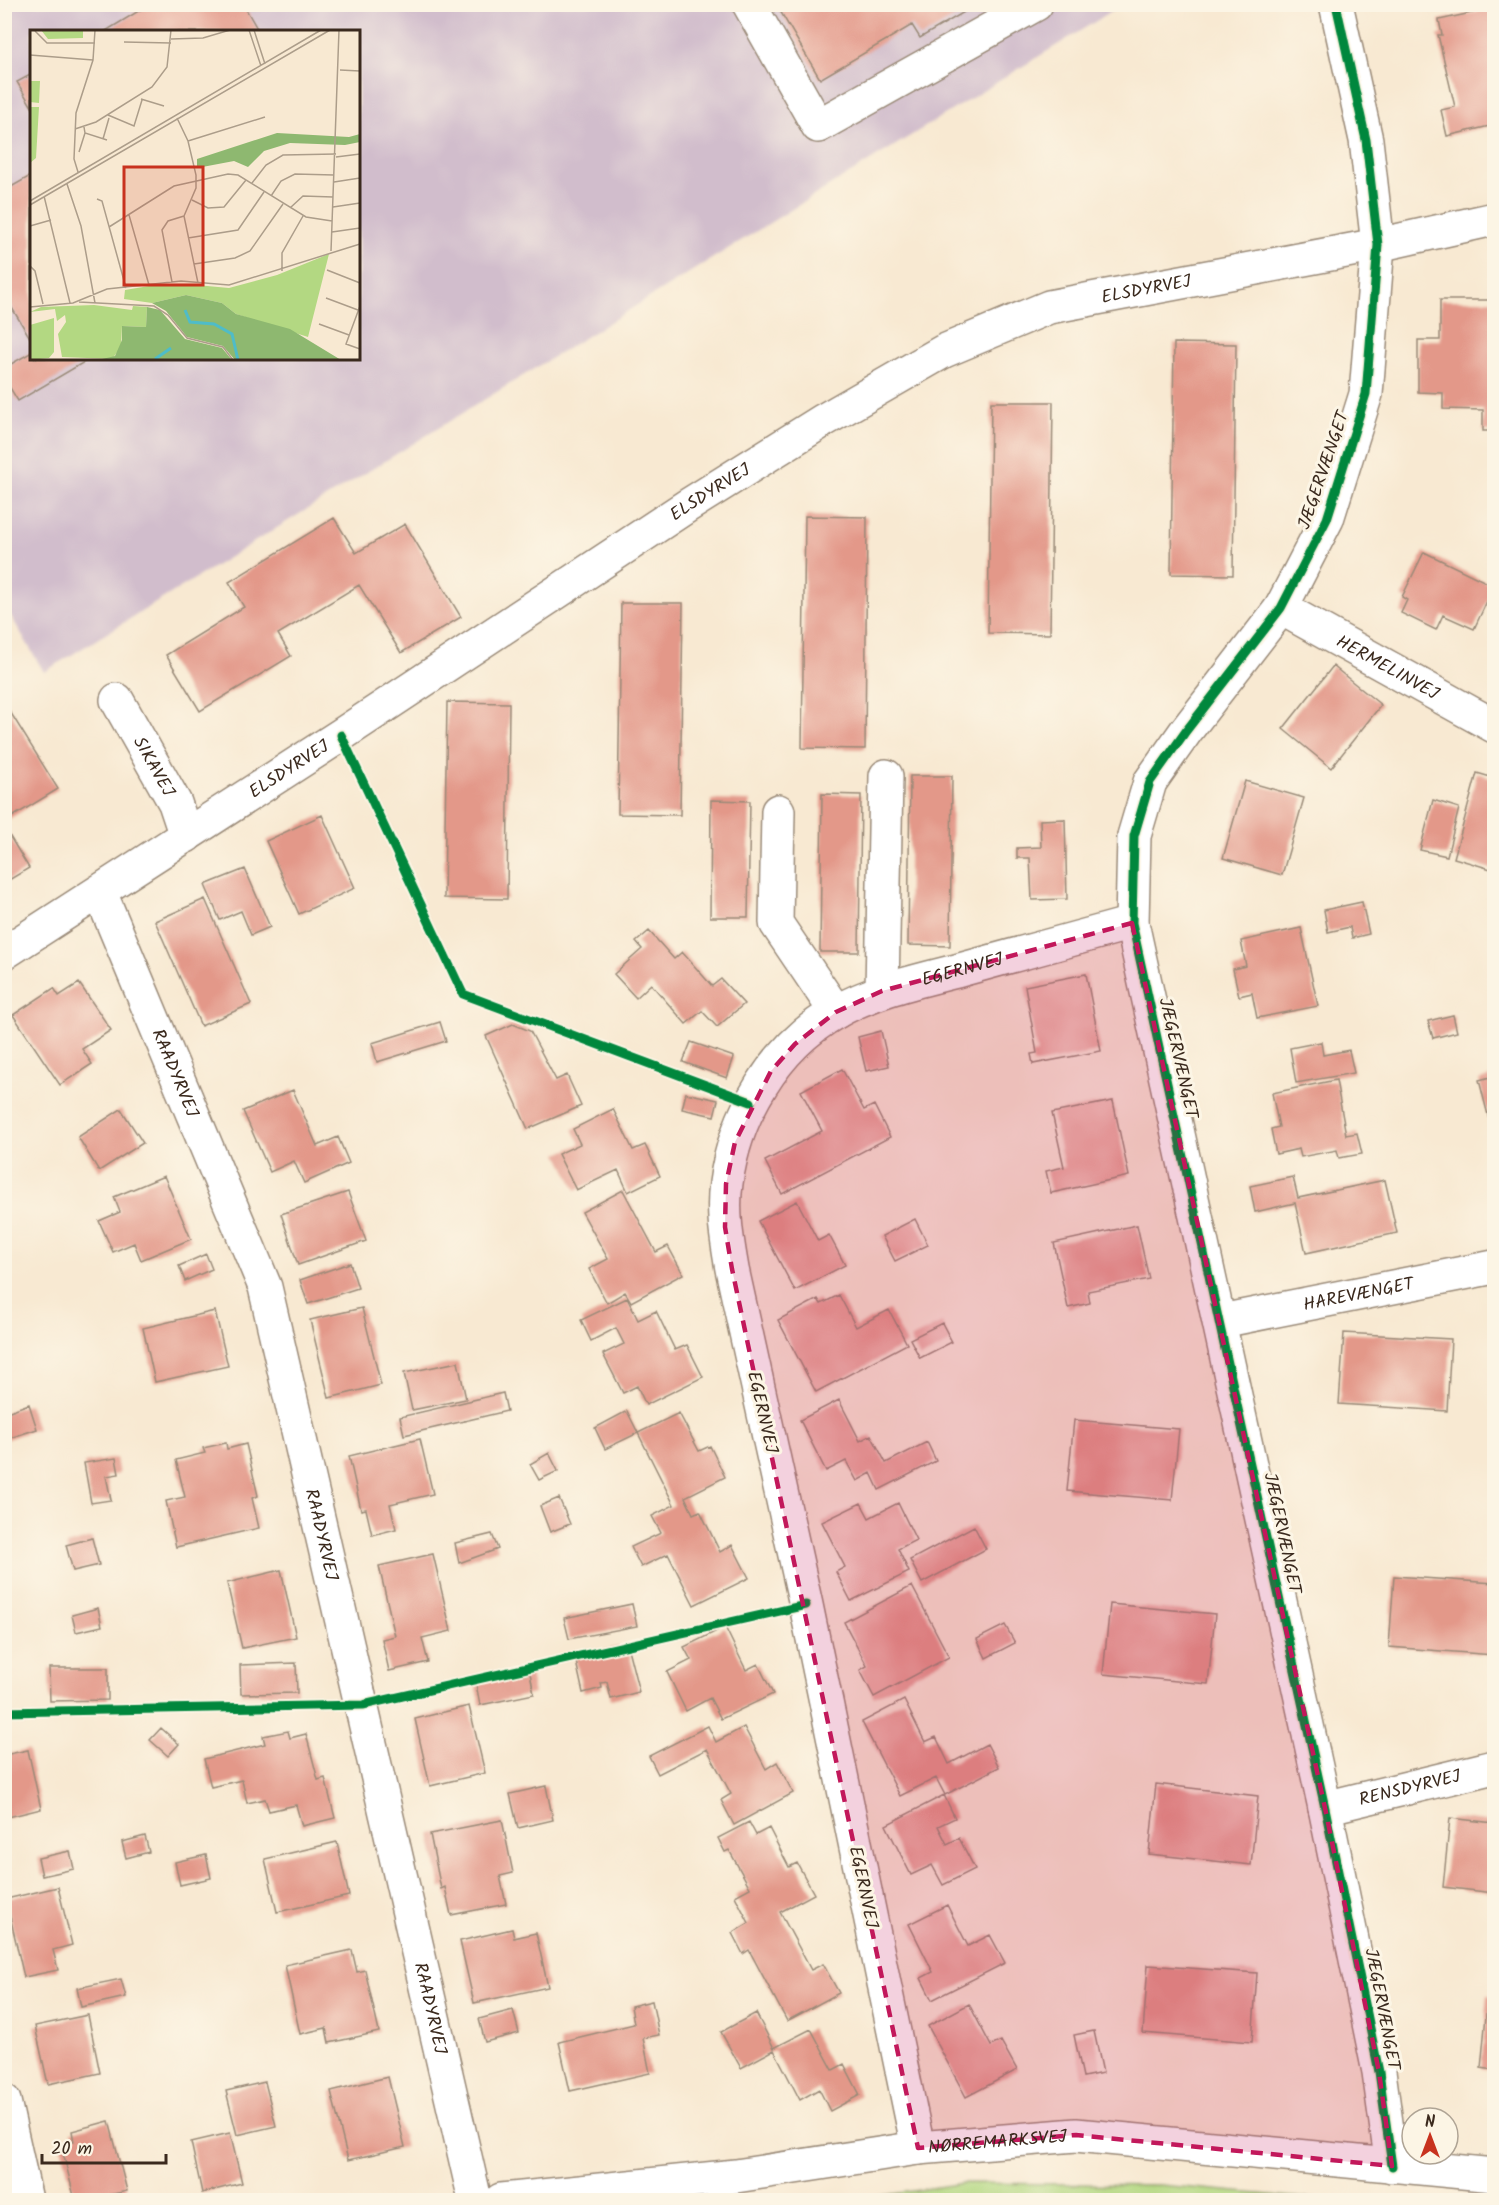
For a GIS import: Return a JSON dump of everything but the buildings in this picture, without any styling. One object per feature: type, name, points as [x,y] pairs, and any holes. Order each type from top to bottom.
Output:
[{"type":"street","points":[[749,4],[818,126],[1036,4]]},
{"type":"street","name":"JÆGERVÆNGET","points":[[1336,4],[1366,140],[1378,245],[1366,394],[1327,519],[1281,608],[1186,731],[1150,782],[1134,836],[1132,923],[1221,1322],[1325,1808],[1379,2072],[1392,2166]]},
{"type":"street","name":"ELSDYRVEJ","points":[[4,953],[687,506],[824,420],[944,351],[1049,307],[1378,245],[1494,219]]},
{"type":"street","name":"HERMELINVEJ","points":[[1281,608],[1494,726]]},
{"type":"street","name":"SIKAVEJ","points":[[117,700],[175,802],[186,836]]},
{"type":"street","points":[[882,991],[886,776]]},
{"type":"street","points":[[778,812],[776,923],[837,1012]]},
{"type":"street","name":"RAADYRVEJ","points":[[100,892],[265,1287],[476,2200]]},
{"type":"street","name":"EGERNVEJ","points":[[918,2148],[806,1605],[724,1227],[726,1184],[735,1142],[751,1102],[771,1071],[795,1044],[837,1012],[882,991],[1132,923]]},
{"type":"street","name":"HAREVÆNGET","points":[[1221,1322],[1494,1267]]},
{"type":"street","name":"RENSDYRVEJ","points":[[1325,1808],[1494,1767]]},
{"type":"street","points":[[4,2101],[26,2200]]},
{"type":"street","name":"NØRREMARKSVEJ","points":[[501,2200],[736,2176],[918,2148],[1076,2136],[1494,2175]]},
{"type":"highlighted area","points":[[1132,923],[1325,1808],[1379,2072],[1392,2166],[1076,2135],[918,2148],[732,1269],[725,1227],[726,1184],[735,1142],[771,1071],[795,1044],[836,1012],[882,991]]},
{"type":"shaded area","points":[[5,5],[1122,5],[44,672],[5,606]]},
{"type":"green space","points":[[963,2183],[1160,2185],[1325,2200],[856,2200]]},
{"type":"cycle path","points":[[1336,4],[1366,140],[1378,245],[1366,394],[1327,519],[1281,608],[1186,731],[1150,782],[1134,836],[1132,923],[1325,1808],[1379,2072],[1392,2166]]},
{"type":"cycle path","points":[[341,735],[463,994],[751,1102]]},
{"type":"cycle path","points":[[4,1712],[363,1705],[806,1605]]}]
